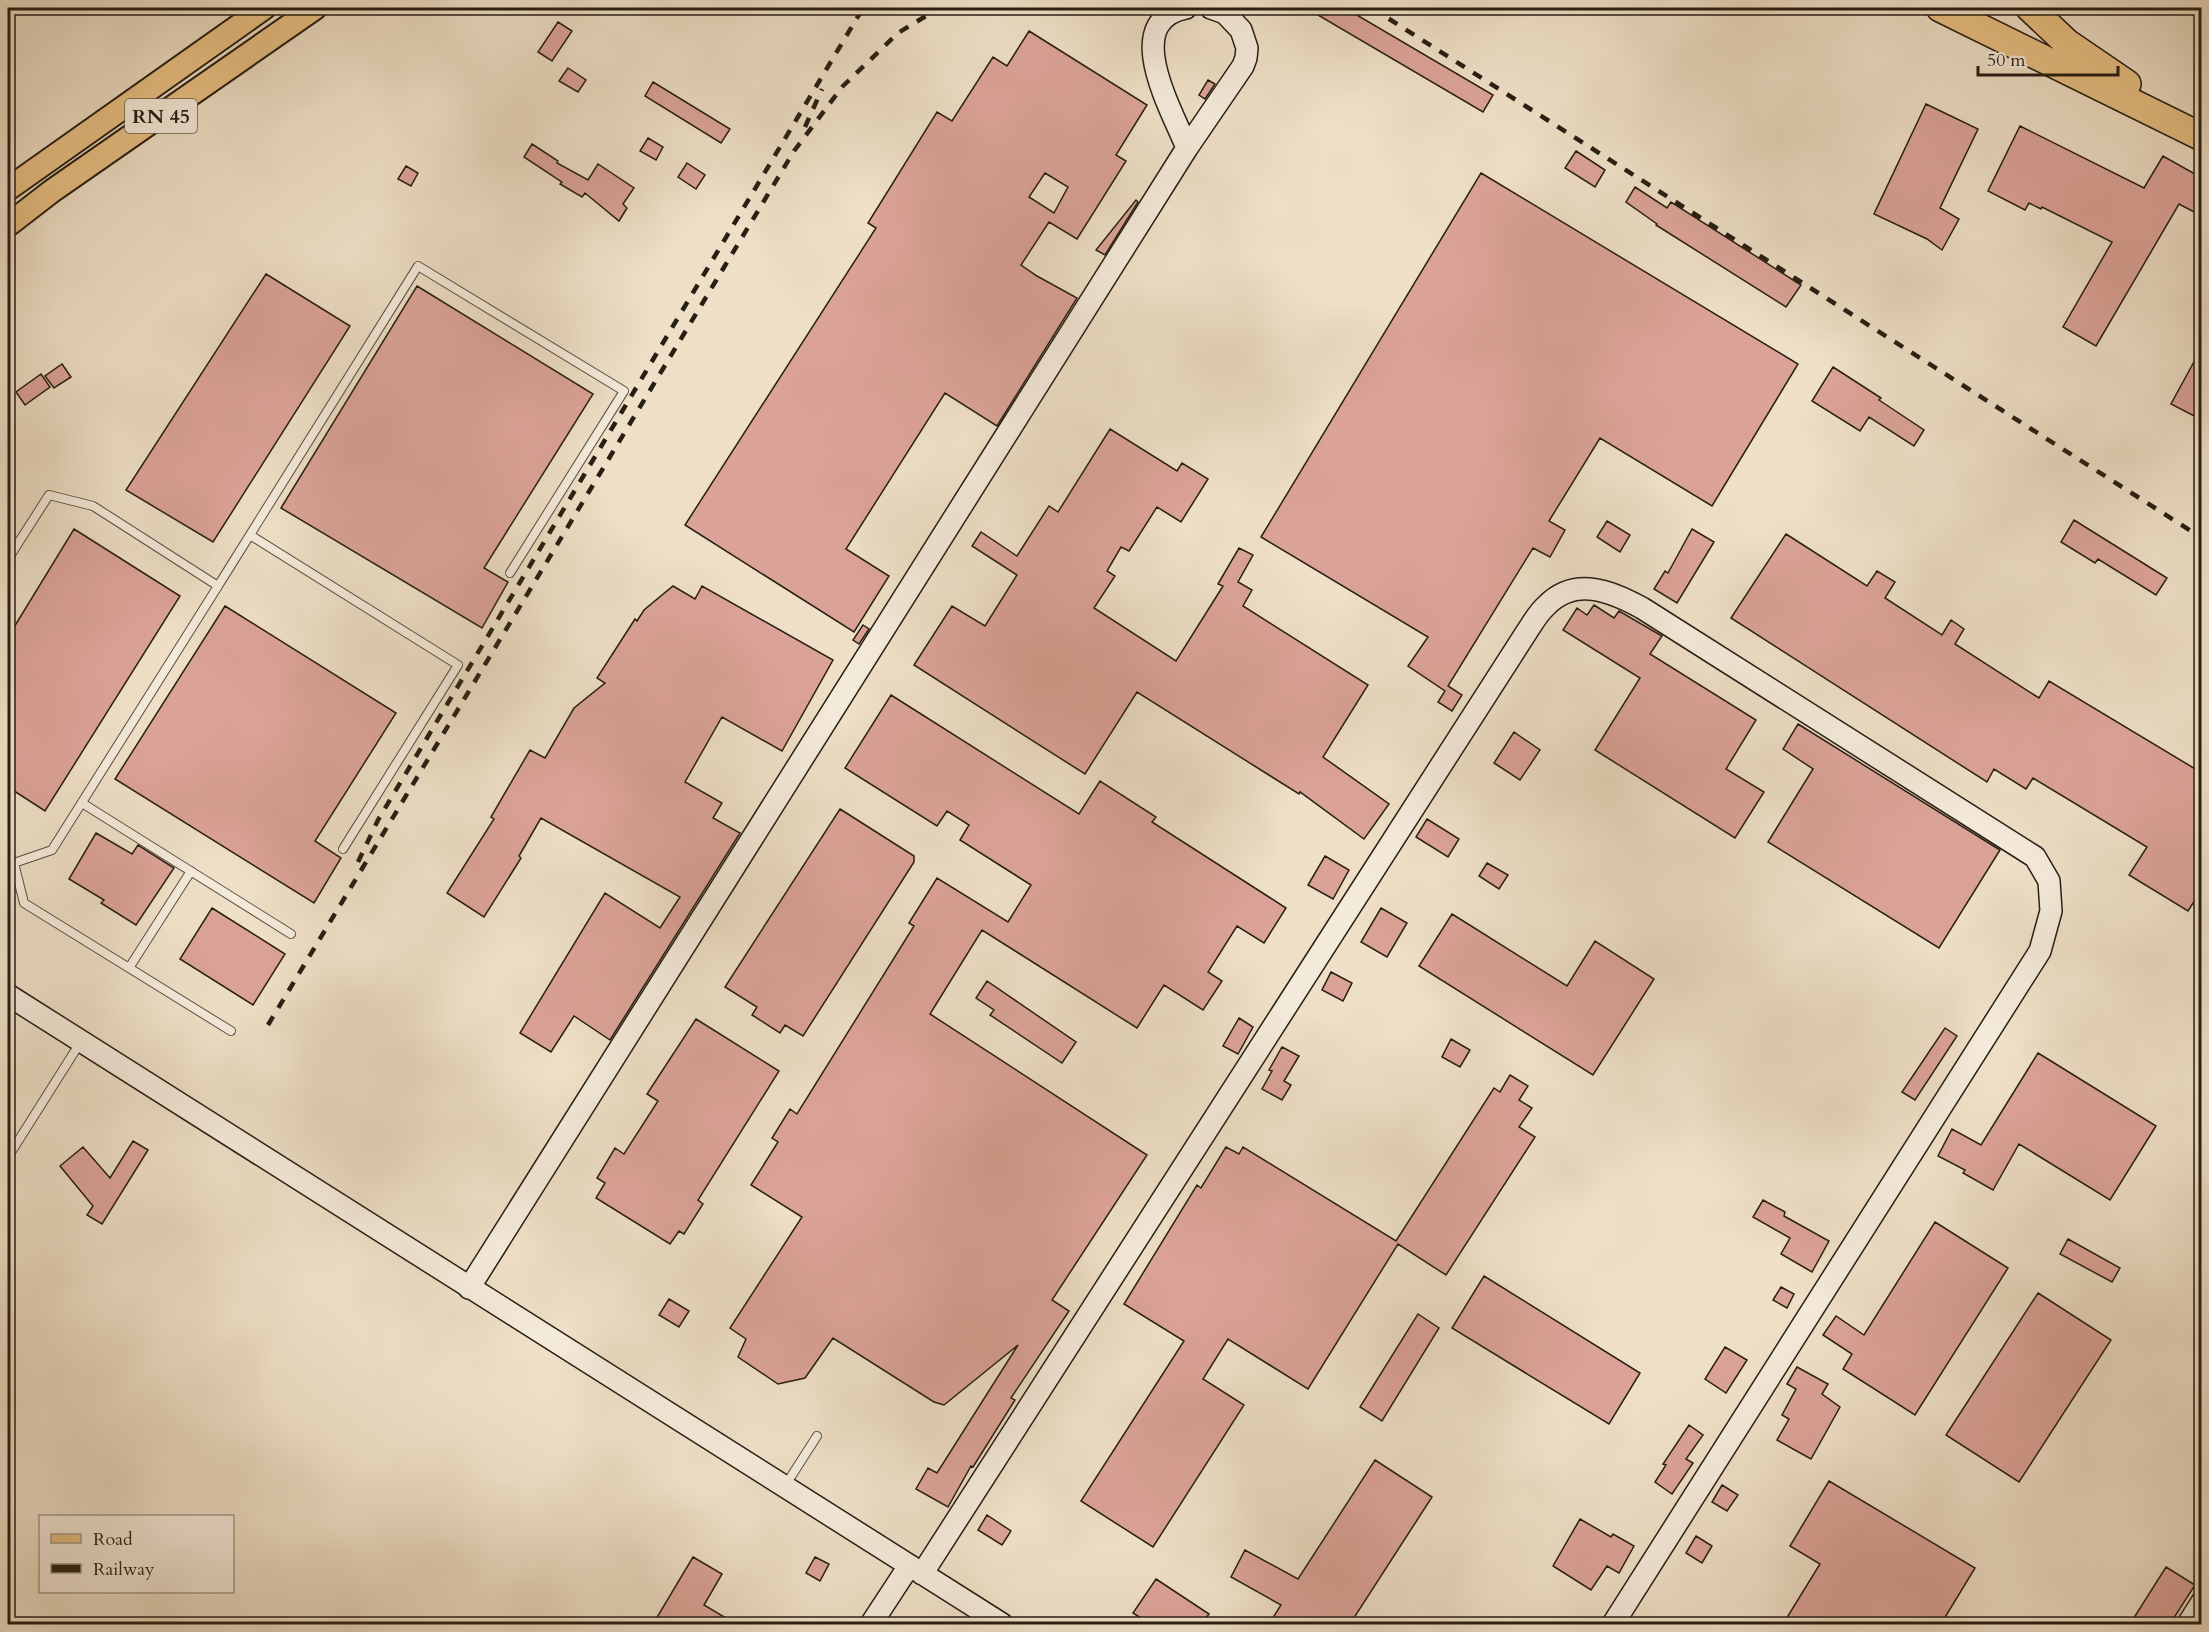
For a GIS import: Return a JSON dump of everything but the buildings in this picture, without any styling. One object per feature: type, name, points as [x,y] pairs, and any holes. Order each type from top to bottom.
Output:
[{"type":"highway","points":[[1940,8],[2202,137]]},
{"type":"highway","points":[[2030,8],[2076,49],[2182,121],[2202,131]]},
{"type":"main road","name":"RN 45","points":[[8,189],[264,8]]},
{"type":"main road","name":"RN 45","points":[[8,225],[52,191],[315,8]]},
{"type":"street","points":[[1186,8],[1172,13],[1162,22],[1155,31],[1152,47],[1156,70],[1187,148]]},
{"type":"street","points":[[469,1288],[1187,148],[1243,66],[1247,48],[1241,30],[1225,13],[1211,8]]},
{"type":"street","points":[[872,1624],[915,1570],[1526,633],[1546,606],[1565,592],[1588,588],[1615,593],[1642,608],[2035,857],[2049,881],[2051,911],[2040,951],[1613,1624]]},
{"type":"street","points":[[8,995],[1002,1624]]},
{"type":"street","points":[[2188,1624],[2202,1602]]},
{"type":"lane","points":[[231,1031],[24,903],[11,861],[52,850],[418,266],[624,392],[510,573]]},
{"type":"lane","points":[[8,559],[48,495],[93,506],[218,586]]},
{"type":"lane","points":[[250,535],[458,665],[343,849]]},
{"type":"lane","points":[[82,803],[291,934]]},
{"type":"lane","points":[[129,968],[191,871]]},
{"type":"lane","points":[[8,1157],[81,1042]]},
{"type":"lane","points":[[785,1487],[817,1436]]},
{"type":"railway","points":[[358,862],[378,820],[863,8]]},
{"type":"railway","points":[[268,1025],[794,151],[842,87],[898,33],[939,8]]},
{"type":"railway","points":[[1372,8],[2202,538]]},
{"type":"railway","points":[[805,127],[822,89]]}]
